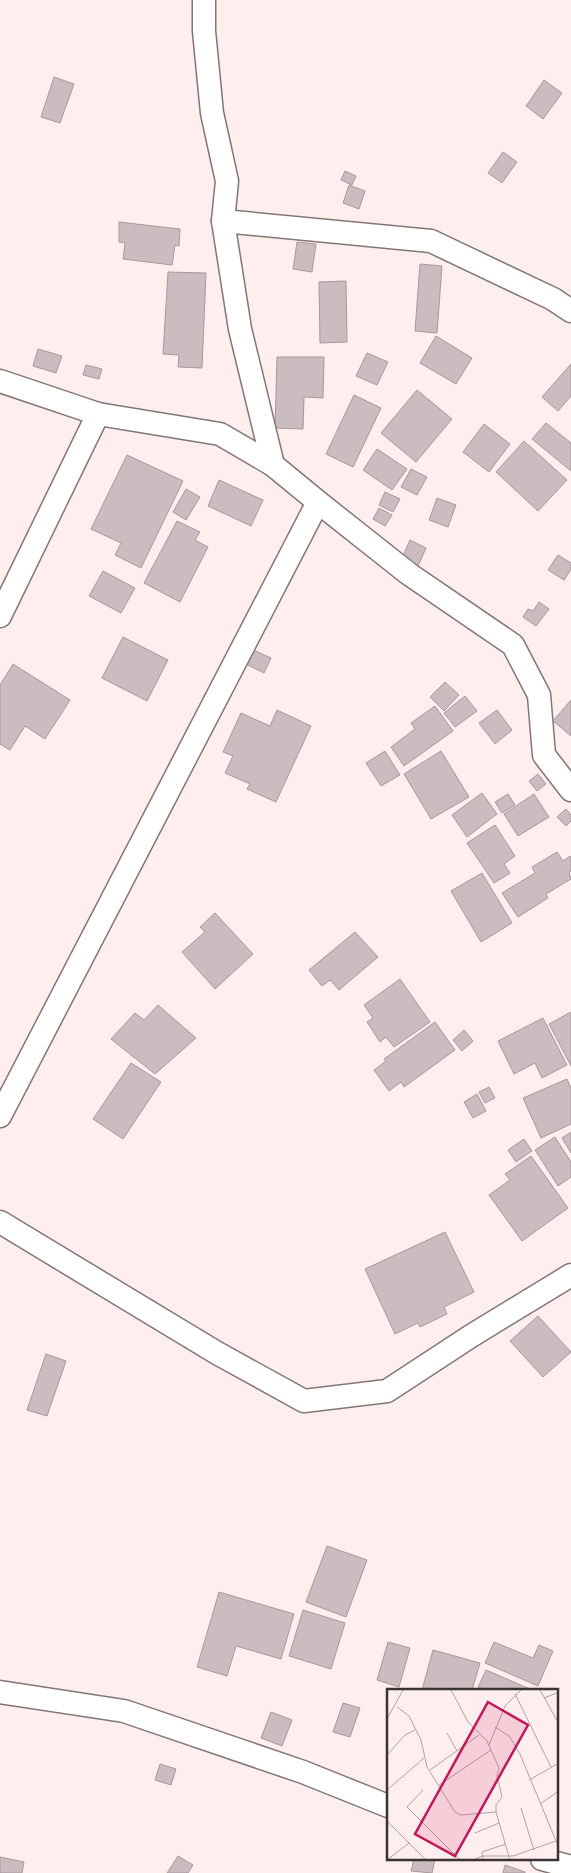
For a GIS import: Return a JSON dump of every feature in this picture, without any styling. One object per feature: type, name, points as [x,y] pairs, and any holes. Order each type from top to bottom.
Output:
[{"type":"street","points":[[204,0],[204,32],[212,112],[227,182],[223,221],[240,329],[273,465]]},
{"type":"street","points":[[223,221],[431,241],[553,299],[571,311]]},
{"type":"street","points":[[0,381],[98,414],[220,434],[273,465],[409,574],[513,645],[539,695],[544,755],[571,790]]},
{"type":"street","points":[[0,616],[98,414]]},
{"type":"street","points":[[0,1116],[318,502]]},
{"type":"street","points":[[0,1222],[217,1354],[304,1401],[387,1391],[471,1336],[571,1275]]},
{"type":"street","points":[[0,1692],[124,1711],[303,1772],[387,1806]]},
{"type":"street","points":[[546,1860],[571,1867]]},
{"type":"building","points":[[54,77],[74,84],[60,123],[41,117]]},
{"type":"building","points":[[544,80],[562,93],[543,119],[526,106]]},
{"type":"building","points":[[503,152],[517,162],[502,183],[488,173]]},
{"type":"building","points":[[345,171],[356,176],[352,185],[341,180]]},
{"type":"building","points":[[349,185],[365,191],[359,209],[343,203]]},
{"type":"building","points":[[119,222],[180,229],[179,246],[175,245],[172,265],[123,259],[125,243],[119,242]]},
{"type":"building","points":[[297,242],[316,244],[312,272],[293,269]]},
{"type":"building","points":[[420,264],[442,266],[437,333],[415,331]]},
{"type":"building","points":[[168,272],[206,273],[202,368],[178,367],[179,355],[163,354]]},
{"type":"building","points":[[346,281],[347,342],[320,343],[319,282]]},
{"type":"building","points":[[436,336],[472,358],[456,384],[420,363]]},
{"type":"building","points":[[38,349],[62,356],[56,373],[33,366]]},
{"type":"building","points":[[367,353],[388,362],[377,385],[356,376]]},
{"type":"building","points":[[277,357],[324,357],[323,398],[304,397],[303,429],[275,428]]},
{"type":"building","points":[[571,364],[571,396],[558,411],[542,397]]},
{"type":"building","points":[[86,365],[102,369],[99,379],[83,375]]},
{"type":"building","points":[[417,390],[452,419],[416,462],[381,433]]},
{"type":"building","points":[[354,395],[381,408],[353,467],[326,454]]},
{"type":"building","points":[[546,423],[571,443],[571,471],[532,439]]},
{"type":"building","points":[[484,424],[510,444],[489,472],[463,452]]},
{"type":"building","points":[[524,441],[567,480],[538,511],[496,472]]},
{"type":"building","points":[[377,449],[407,469],[392,490],[363,470]]},
{"type":"building","points":[[127,455],[183,481],[141,568],[115,555],[121,543],[91,529]]},
{"type":"building","points":[[411,469],[427,477],[417,495],[401,487]]},
{"type":"building","points":[[219,480],[263,500],[251,526],[208,506]]},
{"type":"building","points":[[186,489],[200,497],[186,520],[173,512]]},
{"type":"building","points":[[385,492],[400,499],[393,512],[379,505]]},
{"type":"building","points":[[437,498],[456,505],[448,527],[429,520]]},
{"type":"building","points":[[379,508],[392,515],[385,526],[373,519]]},
{"type":"building","points":[[177,521],[200,532],[195,540],[208,547],[180,602],[144,583]]},
{"type":"building","points":[[410,540],[426,548],[418,566],[402,558]]},
{"type":"building","points":[[558,555],[571,563],[571,569],[564,580],[548,570]]},
{"type":"building","points":[[103,571],[135,588],[121,613],[89,596]]},
{"type":"building","points":[[539,602],[549,609],[536,626],[523,617],[528,609],[533,611]]},
{"type":"building","points":[[123,637],[168,660],[147,701],[102,678]]},
{"type":"building","points":[[251,649],[271,658],[264,673],[244,663]]},
{"type":"building","points":[[13,664],[70,700],[45,739],[25,726],[10,750],[0,744],[0,685]]},
{"type":"building","points":[[445,682],[459,695],[444,711],[430,697]]},
{"type":"building","points":[[465,696],[477,711],[455,727],[444,713]]},
{"type":"building","points":[[571,700],[571,736],[553,721]]},
{"type":"building","points":[[435,706],[453,731],[404,766],[391,747],[415,729],[411,723]]},
{"type":"building","points":[[277,710],[311,726],[276,802],[247,789],[250,784],[225,773],[233,756],[223,752],[241,713],[270,726]]},
{"type":"building","points":[[497,710],[512,730],[495,744],[479,723]]},
{"type":"building","points":[[385,751],[400,775],[381,786],[366,763]]},
{"type":"building","points":[[441,751],[469,797],[431,819],[404,774]]},
{"type":"building","points":[[538,774],[546,784],[537,791],[529,781]]},
{"type":"building","points":[[482,793],[497,814],[467,837],[452,815]]},
{"type":"building","points":[[508,794],[515,805],[502,813],[495,802]]},
{"type":"building","points":[[534,794],[549,817],[518,836],[504,814]]},
{"type":"building","points":[[566,809],[571,815],[571,821],[566,826],[557,817]]},
{"type":"building","points":[[495,825],[515,856],[504,864],[510,873],[494,883],[467,843]]},
{"type":"building","points":[[557,852],[563,861],[571,857],[571,871],[569,873],[571,879],[546,894],[548,898],[518,917],[502,893],[535,873],[532,867]]},
{"type":"building","points":[[482,873],[512,923],[481,942],[451,891]]},
{"type":"building","points":[[215,913],[253,954],[215,989],[182,952],[205,932],[200,927]]},
{"type":"building","points":[[355,932],[378,957],[339,990],[330,980],[322,986],[309,970]]},
{"type":"building","points":[[400,979],[430,1022],[394,1047],[386,1037],[380,1042],[367,1022],[373,1018],[364,1005]]},
{"type":"building","points":[[158,1005],[196,1038],[155,1074],[111,1039],[135,1013],[144,1020]]},
{"type":"building","points":[[571,1012],[571,1066],[549,1024]]},
{"type":"building","points":[[543,1018],[567,1065],[542,1078],[535,1063],[514,1074],[498,1041]]},
{"type":"building","points":[[435,1022],[455,1050],[404,1087],[401,1082],[389,1091],[374,1070],[386,1061],[384,1059]]},
{"type":"building","points":[[464,1030],[473,1041],[462,1051],[453,1040]]},
{"type":"building","points":[[131,1063],[161,1082],[123,1139],[93,1119]]},
{"type":"building","points":[[567,1079],[571,1088],[571,1124],[541,1138],[523,1098]]},
{"type":"building","points":[[489,1087],[495,1098],[485,1103],[479,1092]]},
{"type":"building","points":[[477,1094],[486,1111],[473,1118],[464,1102]]},
{"type":"building","points":[[571,1132],[571,1153],[562,1138]]},
{"type":"building","points":[[555,1137],[571,1162],[571,1177],[558,1186],[535,1150]]},
{"type":"building","points":[[524,1139],[532,1151],[516,1162],[508,1150]]},
{"type":"building","points":[[531,1156],[568,1208],[522,1241],[489,1195],[510,1180],[505,1174]]},
{"type":"building","points":[[445,1232],[474,1292],[444,1307],[447,1314],[420,1327],[418,1323],[395,1334],[365,1269]]},
{"type":"building","points":[[538,1316],[571,1352],[543,1377],[510,1341]]},
{"type":"building","points":[[46,1354],[66,1361],[47,1416],[27,1410]]},
{"type":"building","points":[[327,1546],[367,1560],[346,1617],[306,1602]]},
{"type":"building","points":[[219,1592],[294,1614],[281,1659],[236,1646],[227,1676],[197,1667]]},
{"type":"building","points":[[303,1610],[345,1623],[331,1669],[289,1656]]},
{"type":"building","points":[[388,1642],[410,1648],[399,1687],[377,1680]]},
{"type":"building","points":[[494,1642],[533,1658],[539,1645],[553,1651],[538,1686],[485,1663]]},
{"type":"building","points":[[433,1650],[480,1663],[472,1689],[422,1689]]},
{"type":"building","points":[[486,1670],[530,1689],[484,1689],[478,1687]]},
{"type":"building","points":[[343,1703],[360,1708],[350,1737],[333,1732]]},
{"type":"building","points":[[271,1712],[292,1720],[282,1746],[261,1738]]},
{"type":"building","points":[[160,1764],[176,1769],[171,1785],[155,1780]]},
{"type":"building","points":[[178,1856],[193,1865],[188,1873],[167,1873]]},
{"type":"building","points":[[0,1857],[24,1862],[22,1873],[0,1873]]},
{"type":"building","points":[[414,1860],[435,1860],[432,1873],[411,1871]]},
{"type":"building","points":[[505,1865],[525,1872],[525,1873],[503,1873]]}]
